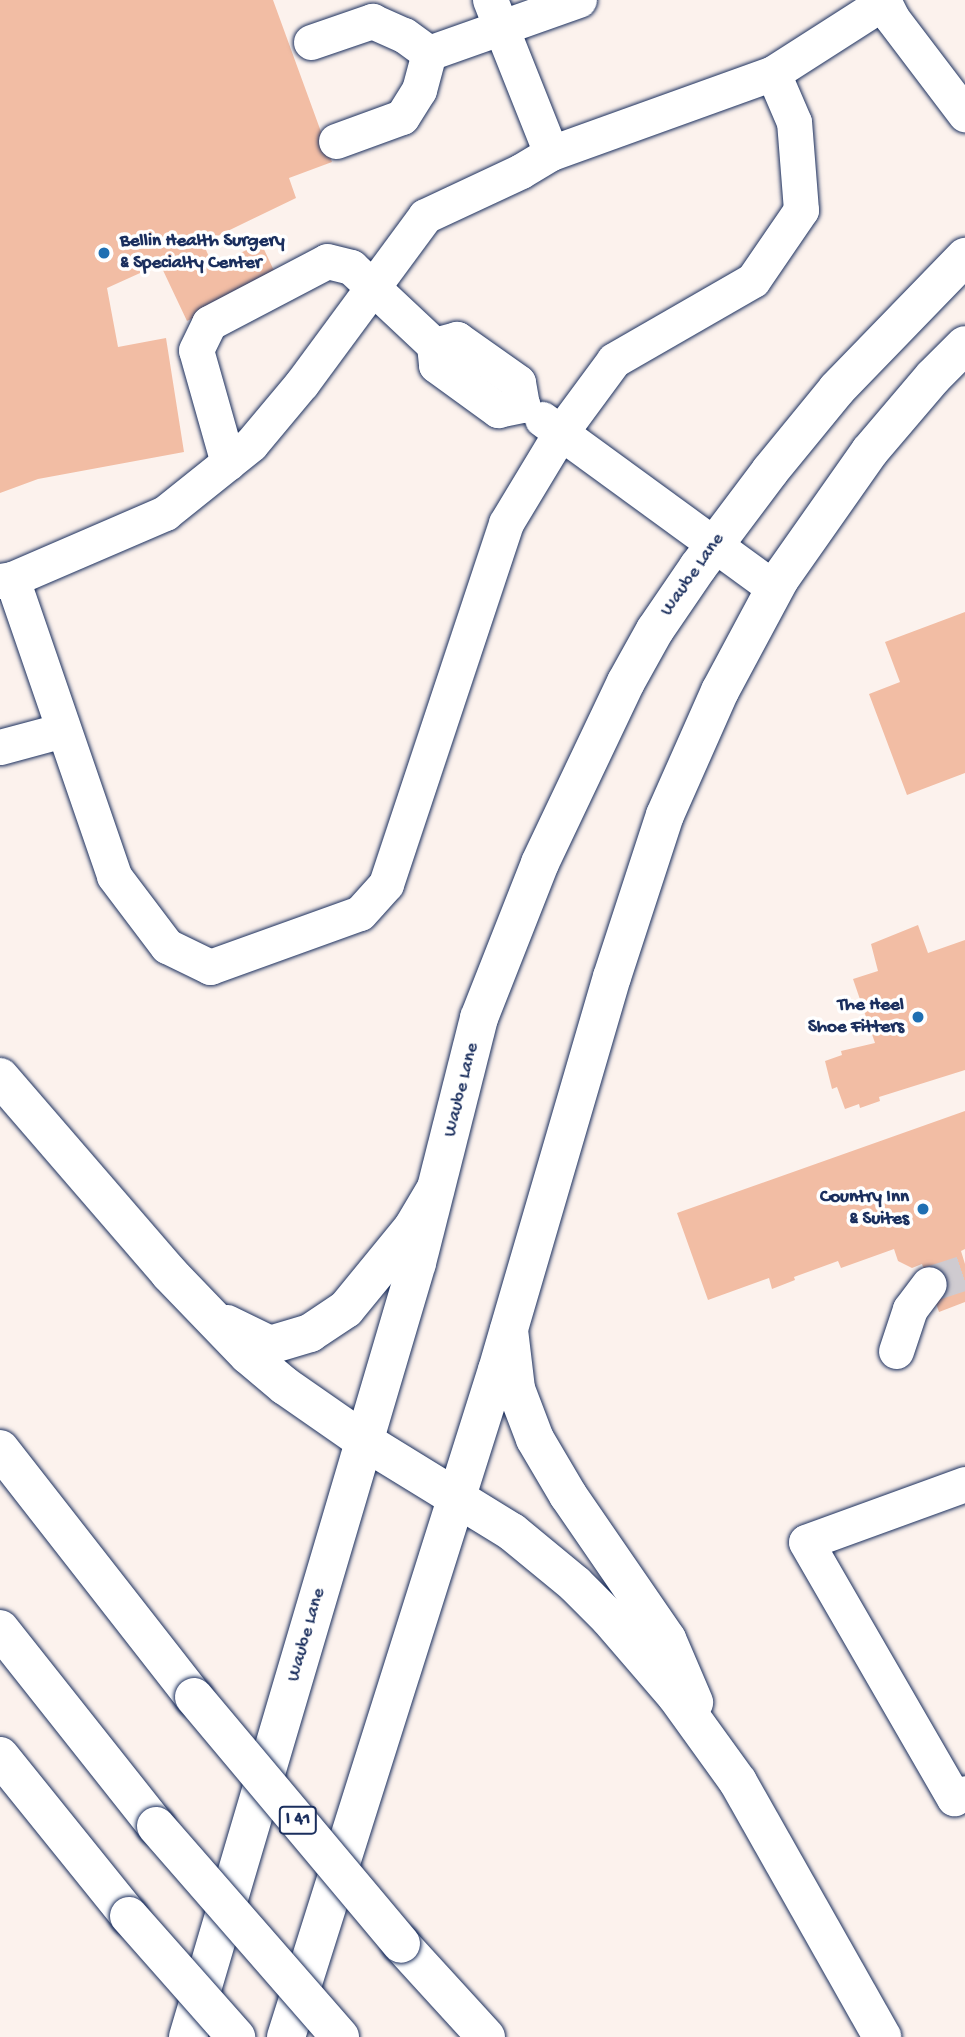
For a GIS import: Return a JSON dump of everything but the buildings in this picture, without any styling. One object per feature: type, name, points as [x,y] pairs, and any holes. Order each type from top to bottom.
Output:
[{"type":"main road","name":"Waube Lane","points":[[188,2037],[417,1263],[479,1018],[540,863],[636,664],[714,545],[838,389],[965,257]]},
{"type":"main road","points":[[286,2037],[509,1330],[653,850],[701,731],[774,588],[870,451],[933,377],[965,345]]},
{"type":"main road","points":[[0,1077],[209,1315],[285,1386],[364,1441],[512,1532],[575,1584],[625,1636],[703,1731],[762,1821],[882,2037]]},
{"type":"main road","points":[[209,1315],[270,1345],[310,1333],[346,1309],[413,1227],[435,1190]]},
{"type":"main road","points":[[509,1330],[516,1389],[535,1439],[568,1495],[667,1639],[681,1667],[703,1731]]},
{"type":"main road","name":"I 41","points":[[0,1449],[194,1697],[401,1944],[486,2037]]},
{"type":"main road","points":[[0,1629],[156,1826],[340,2037]]},
{"type":"main road","points":[[0,1756],[129,1916],[236,2037]]},
{"type":"street","points":[[337,141],[402,117],[419,90],[429,53],[495,14],[579,0]]},
{"type":"street","points":[[773,73],[794,122],[801,210],[753,280],[614,360],[561,432],[506,523],[386,884],[360,913],[210,967],[167,946],[114,876],[64,730],[6,580],[164,513],[228,463],[251,444],[302,383],[425,216],[521,171],[551,153],[773,73],[884,1],[892,18],[965,114]]},
{"type":"street","points":[[495,14],[551,153]]},
{"type":"street","points":[[311,41],[372,21],[404,35],[429,53]]},
{"type":"street","points":[[228,463],[197,350],[209,323],[327,261],[351,267],[435,345],[436,365],[498,410],[522,405],[774,588]]},
{"type":"street","points":[[0,747],[64,730]]},
{"type":"street","points":[[896,1351],[910,1309],[929,1284]]},
{"type":"street","points":[[965,1484],[806,1542],[954,1798],[965,1793]]},
{"type":"tunnel","points":[[929,1284],[965,1272]]},
{"type":"place","name":"Bellin Health Surgery & Specialty Center","points":[[104,253]]},
{"type":"place","name":"The Heel Shoe Fitters","points":[[918,1017]]},
{"type":"place","name":"Country Inn & Suites","points":[[923,1209]]}]
